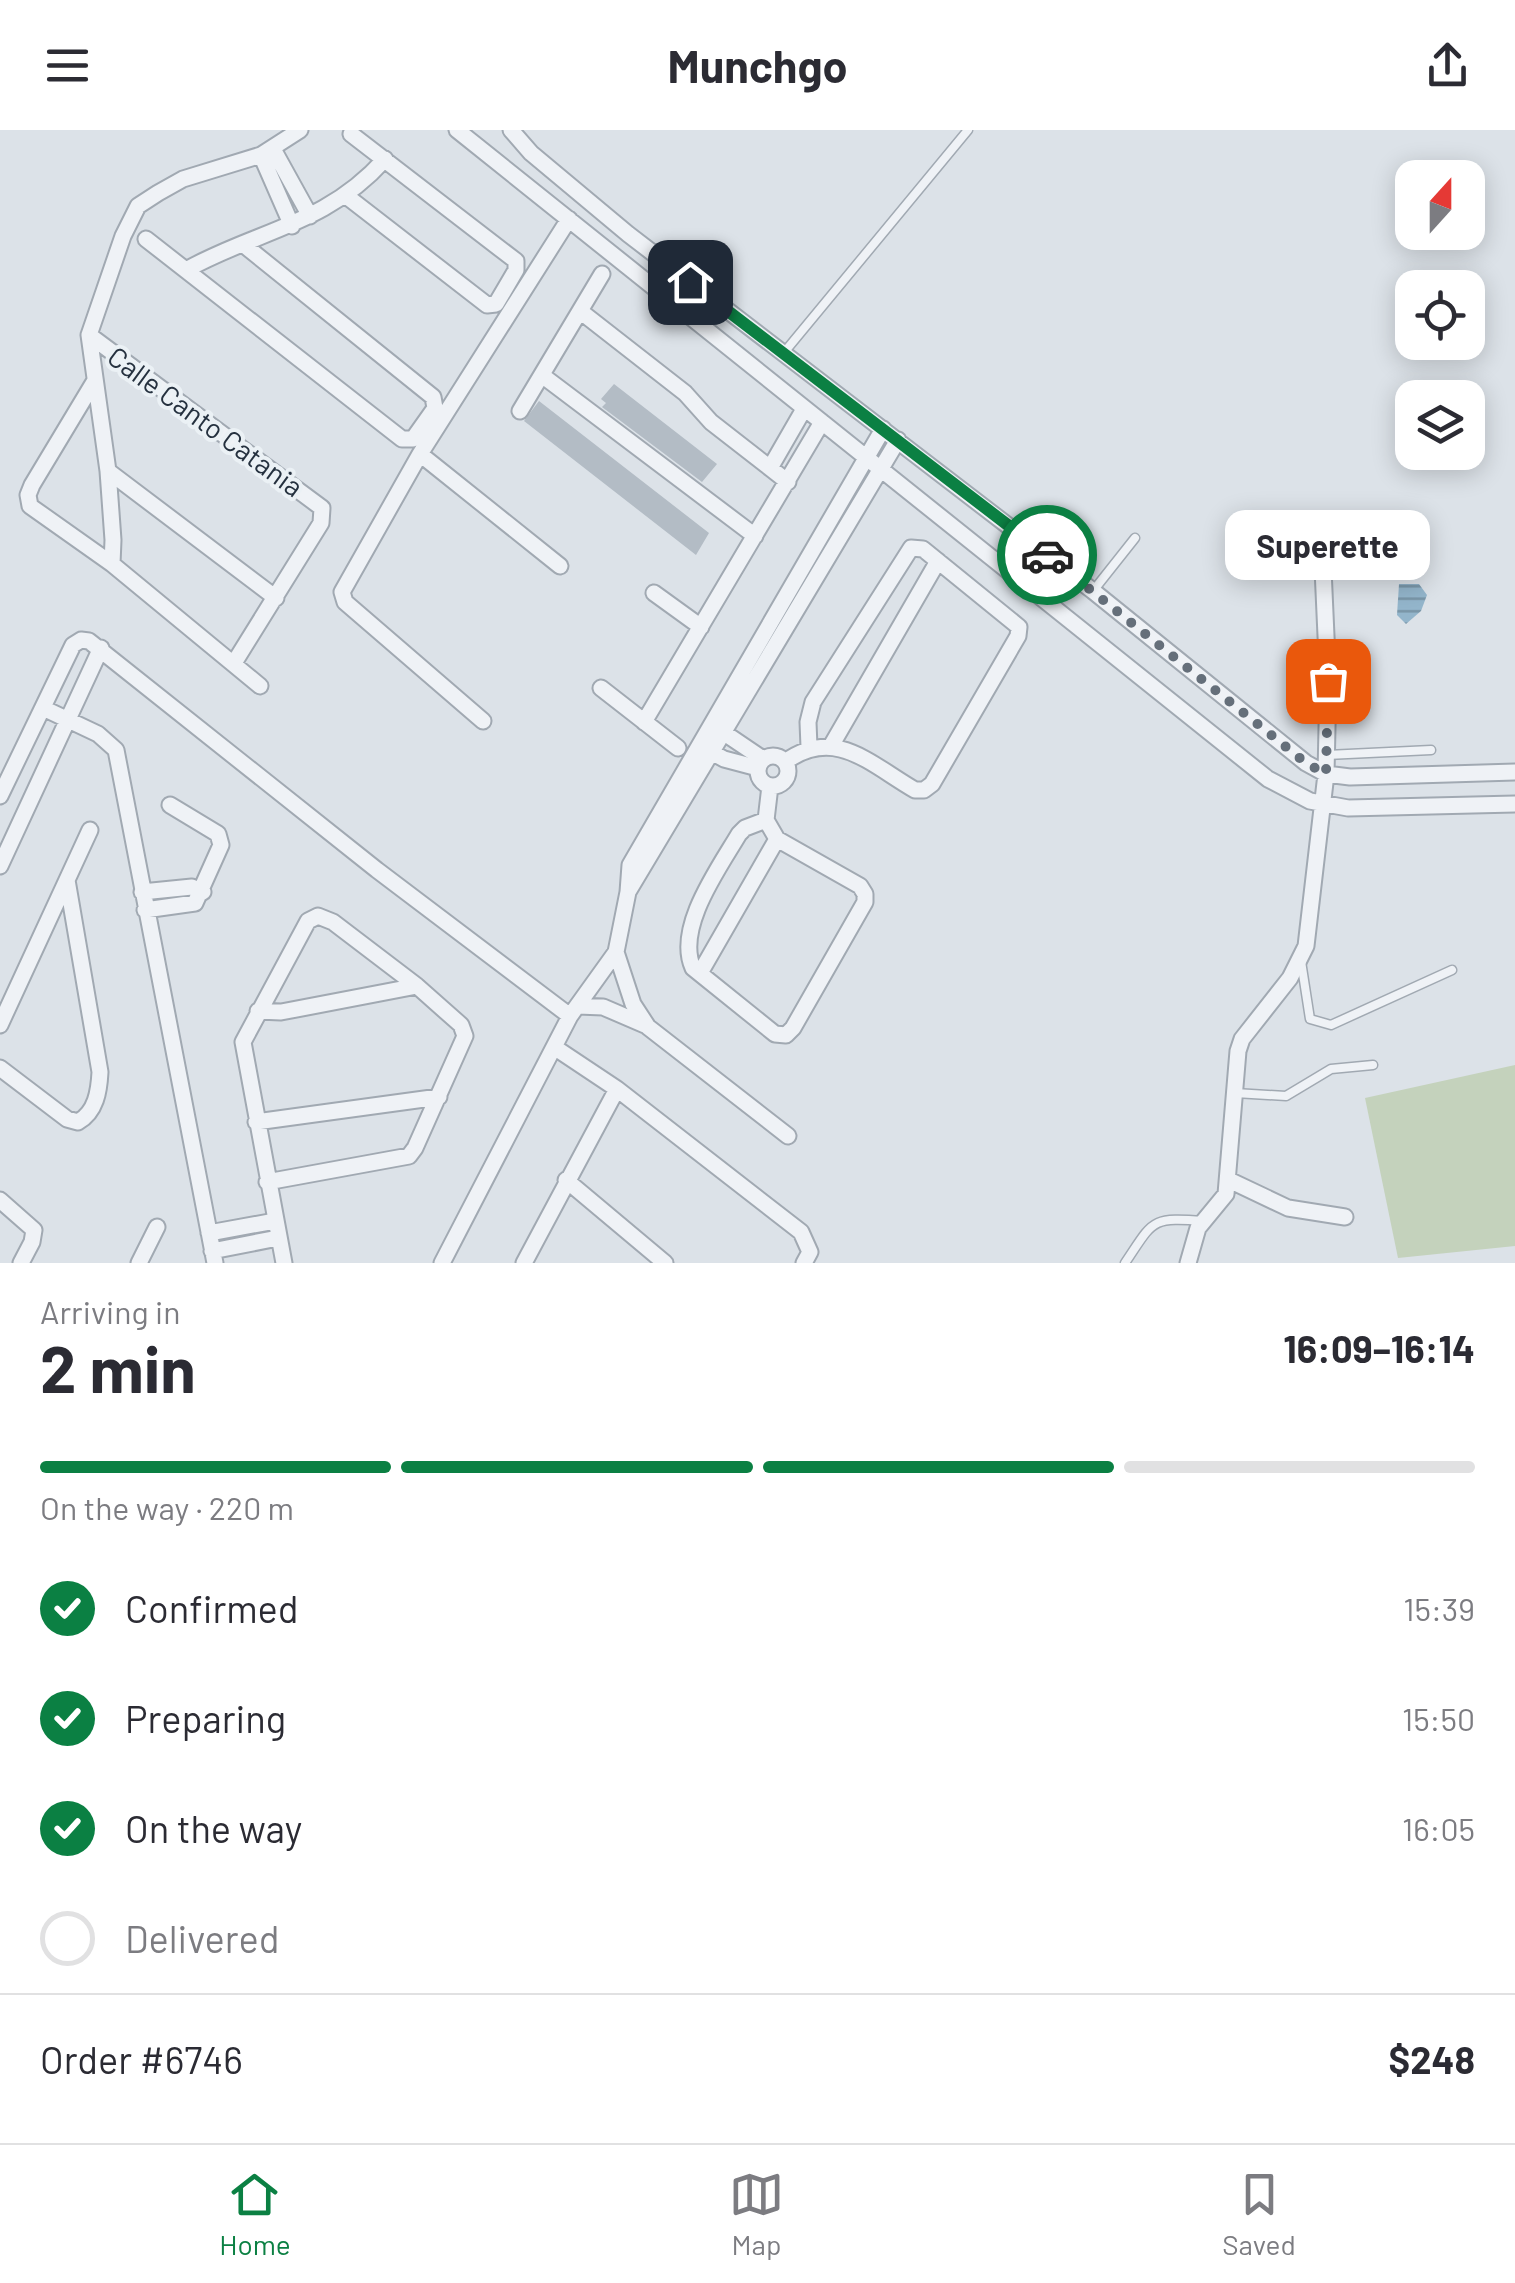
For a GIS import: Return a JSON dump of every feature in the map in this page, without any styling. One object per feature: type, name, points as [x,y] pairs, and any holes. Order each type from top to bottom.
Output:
[{"type":"street","points":[[112,564],[108,471],[89,335],[105,284],[138,206],[183,178],[267,152],[300,130]]},
{"type":"street","points":[[458,130],[1268,779],[1324,805],[1348,808],[1515,804]]},
{"type":"street","points":[[511,130],[574,191],[1093,591],[1306,763],[1326,774],[1350,777],[1515,772]]},
{"type":"street","points":[[345,196],[482,303],[496,304],[516,270],[516,261],[351,134]]},
{"type":"street","points":[[267,152],[310,216]]},
{"type":"street","points":[[267,152],[292,226]]},
{"type":"street","points":[[186,270],[215,254],[244,246],[310,216],[345,196],[384,160]]},
{"type":"street","points":[[483,721],[342,598],[420,454],[569,219]]},
{"type":"street","points":[[146,238],[402,439],[413,438],[434,408],[433,397],[244,246]]},
{"type":"street","points":[[520,411],[602,274]]},
{"type":"street","points":[[580,310],[686,393],[711,422],[788,482]]},
{"type":"street","name":"Calle Canto Catania","points":[[89,335],[322,508],[321,523],[234,663]]},
{"type":"street","points":[[542,376],[755,536]]},
{"type":"street","points":[[94,382],[32,485],[28,495],[30,506],[112,564],[260,686]]},
{"type":"street","points":[[770,468],[804,409]]},
{"type":"street","points":[[644,722],[822,422]]},
{"type":"street","points":[[718,729],[883,429]]},
{"type":"street","points":[[442,1263],[574,1011],[616,952],[630,866],[898,440]]},
{"type":"street","points":[[420,454],[560,566]]},
{"type":"street","points":[[108,471],[276,598]]},
{"type":"street","points":[[1188,1263],[1194,1236],[1226,1194],[1242,1039],[1301,961],[1306,946],[1327,755],[1322,546]]},
{"type":"street","points":[[785,762],[809,747],[842,748],[915,790],[924,790],[942,768],[1020,631],[1017,623],[923,549],[906,550],[813,702],[808,722],[809,747]]},
{"type":"street","points":[[831,746],[938,562]]},
{"type":"street","points":[[654,593],[701,627]]},
{"type":"street","points":[[0,796],[73,645],[89,641],[378,870],[574,1011],[603,1007],[648,1027],[788,1136]]},
{"type":"street","points":[[0,866],[6,837],[70,720],[101,648]]},
{"type":"street","points":[[601,688],[678,748]]},
{"type":"street","points":[[43,708],[98,734],[116,750],[213,1257],[276,1230]]},
{"type":"street","points":[[718,729],[761,764],[762,781],[770,786],[780,785],[788,777],[785,762]]},
{"type":"street","points":[[706,749],[761,764]]},
{"type":"street","points":[[761,764],[772,756],[785,762]]},
{"type":"street","points":[[766,820],[739,834],[696,908],[689,960],[775,1034],[786,1035],[865,902],[865,894],[860,886],[777,838],[766,820],[770,786]]},
{"type":"street","points":[[145,910],[195,904],[221,840],[218,834],[170,806]]},
{"type":"street","points":[[0,1024],[90,830]]},
{"type":"street","points":[[700,973],[777,838]]},
{"type":"street","points":[[0,1068],[67,1119],[78,1122],[86,1118],[96,1101],[100,1072],[67,880]]},
{"type":"street","points":[[142,892],[192,887],[202,892]]},
{"type":"street","points":[[267,1182],[408,1156],[465,1036],[461,1025],[417,986],[332,922],[318,916],[308,921],[243,1042],[267,1182],[284,1263]]},
{"type":"street","points":[[616,952],[633,1004],[648,1027]]},
{"type":"street","points":[[258,1011],[281,1012],[417,986]]},
{"type":"street","points":[[554,1047],[617,1088],[801,1232],[810,1252],[804,1263]]},
{"type":"street","points":[[524,1263],[617,1088]]},
{"type":"street","points":[[256,1122],[439,1097]]},
{"type":"street","points":[[566,1180],[665,1263]]},
{"type":"street","points":[[1229,1180],[1288,1208],[1345,1217]]},
{"type":"street","points":[[0,1200],[34,1230],[20,1263]]},
{"type":"street","points":[[139,1263],[157,1227]]},
{"type":"street","points":[[209,1233],[276,1230]]},
{"type":"lane","points":[[782,354],[968,130]]},
{"type":"lane","points":[[1093,591],[1135,538]]},
{"type":"lane","points":[[1327,755],[1432,750]]},
{"type":"lane","points":[[1301,961],[1310,1018],[1330,1025],[1452,970]]},
{"type":"lane","points":[[1235,1094],[1286,1096],[1331,1069],[1373,1066]]},
{"type":"lane","points":[[1125,1263],[1150,1226],[1165,1218],[1205,1221]]},
{"type":"green space","points":[[1515,1065],[1515,1246],[1398,1258],[1365,1098]]},
{"type":"water","points":[[1399,584],[1419,584],[1427,595],[1421,611],[1406,624],[1397,615]]},
{"type":"building","points":[[614,384],[717,464],[702,482],[602,407],[606,403],[601,399]]},
{"type":"building","points":[[539,401],[709,533],[696,555],[524,421]]},
{"type":"way so far","points":[[1047,555],[1306,763],[1326,774],[1328,681]]},
{"type":"place","name":"Superette","points":[[1328,681]]},
{"type":"route","points":[[690,282],[1047,555]]}]
